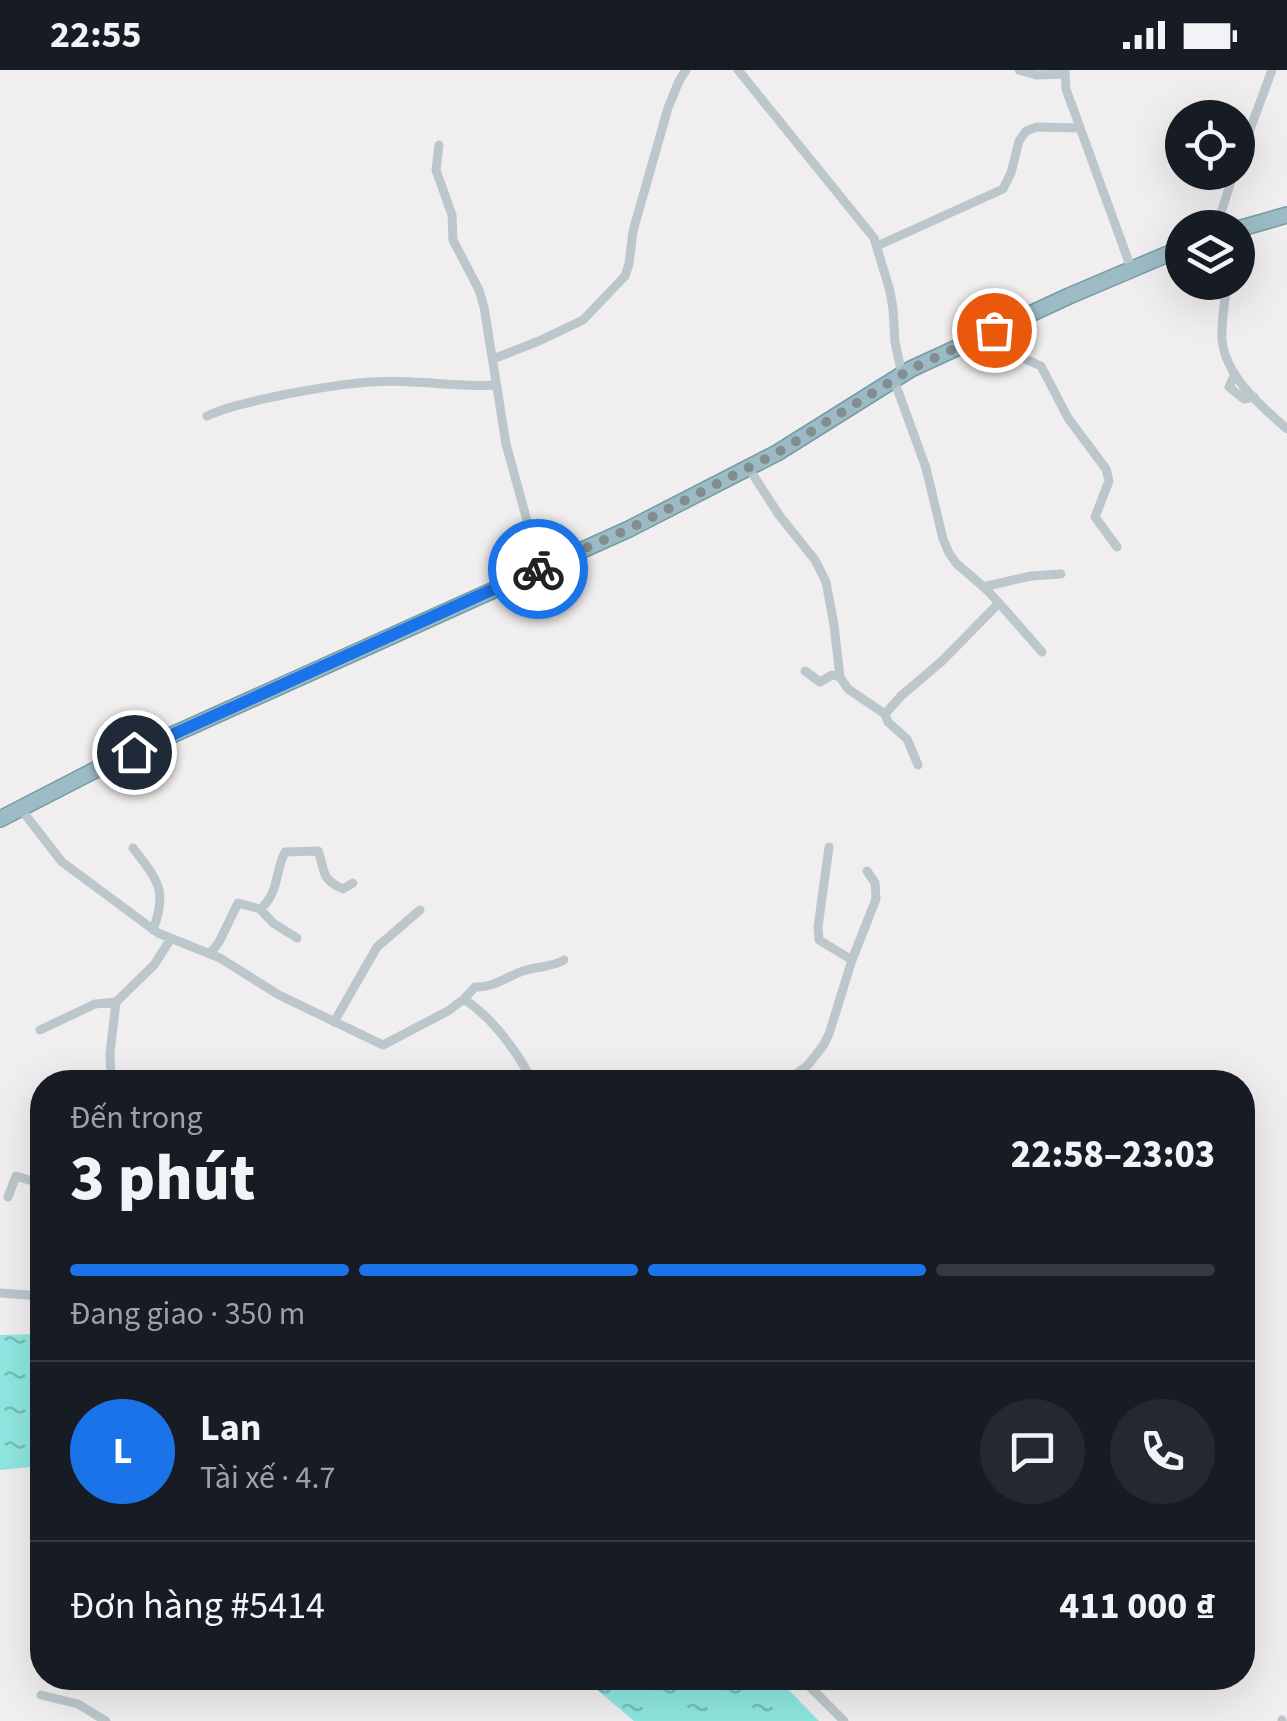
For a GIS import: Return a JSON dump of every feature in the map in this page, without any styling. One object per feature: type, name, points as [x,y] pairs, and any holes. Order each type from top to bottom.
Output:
[{"type":"highway","points":[[1255,224],[1287,215]]},
{"type":"highway","points":[[0,819],[101,767],[629,529],[777,453],[898,377],[1165,255]]},
{"type":"street","points":[[493,359],[583,320],[625,276],[633,232],[668,108],[686,70]]},
{"type":"street","points":[[738,70],[860,218],[877,246],[893,309],[898,377],[943,539],[956,563],[984,587],[1042,652]]},
{"type":"street","points":[[1018,70],[1036,76],[1064,72],[1066,89],[1132,268]]},
{"type":"street","points":[[1255,116],[1272,70]]},
{"type":"street","points":[[877,246],[1003,189],[1026,131],[1080,128]]},
{"type":"street","points":[[439,145],[436,170],[452,214],[454,240],[484,307],[506,444],[540,568]]},
{"type":"street","points":[[1225,300],[1222,340],[1230,364],[1254,396],[1287,429]]},
{"type":"street","points":[[994,330],[1007,348],[1041,366],[1068,418],[1106,469],[1109,481],[1095,517],[1117,547]]},
{"type":"street","points":[[207,416],[236,405],[338,385],[411,382],[497,386]]},
{"type":"street","points":[[748,467],[815,560],[826,582],[840,677],[848,689],[885,714],[907,740],[918,764]]},
{"type":"street","points":[[984,587],[1060,574]]},
{"type":"street","points":[[885,714],[999,603]]},
{"type":"street","points":[[806,671],[820,682],[840,677]]},
{"type":"street","points":[[20,808],[62,862],[152,930],[210,954],[279,995],[383,1045],[448,1012],[475,987],[486,987],[524,970],[564,960]]},
{"type":"street","points":[[133,848],[161,895],[161,908],[152,930]]},
{"type":"street","points":[[830,848],[819,940],[852,960]]},
{"type":"street","points":[[260,909],[269,900],[285,852],[318,851],[328,880],[342,889],[353,884]]},
{"type":"street","points":[[803,1070],[823,1046],[877,893],[866,872]]},
{"type":"street","points":[[210,954],[238,903],[260,909],[273,924],[297,938]]},
{"type":"street","points":[[334,1022],[376,947],[420,910]]},
{"type":"street","points":[[40,1030],[95,1004],[116,1002],[154,965],[170,940]]},
{"type":"street","points":[[464,999],[504,1036],[525,1070]]},
{"type":"street","points":[[110,1070],[116,1002]]},
{"type":"street","points":[[8,1197],[16,1176],[30,1180]]},
{"type":"street","points":[[0,1293],[30,1295]]},
{"type":"street","points":[[814,1690],[844,1721]]},
{"type":"street","points":[[41,1695],[78,1704],[106,1721]]},
{"type":"water","points":[[30,1334],[30,1467],[0,1470],[0,1335]]},
{"type":"water","points":[[597,1690],[789,1690],[819,1721],[634,1721]]},
{"type":"way so far","points":[[538,569],[629,529],[777,453],[911,369],[994,330]]},
{"type":"route","points":[[134,752],[538,569]]}]
